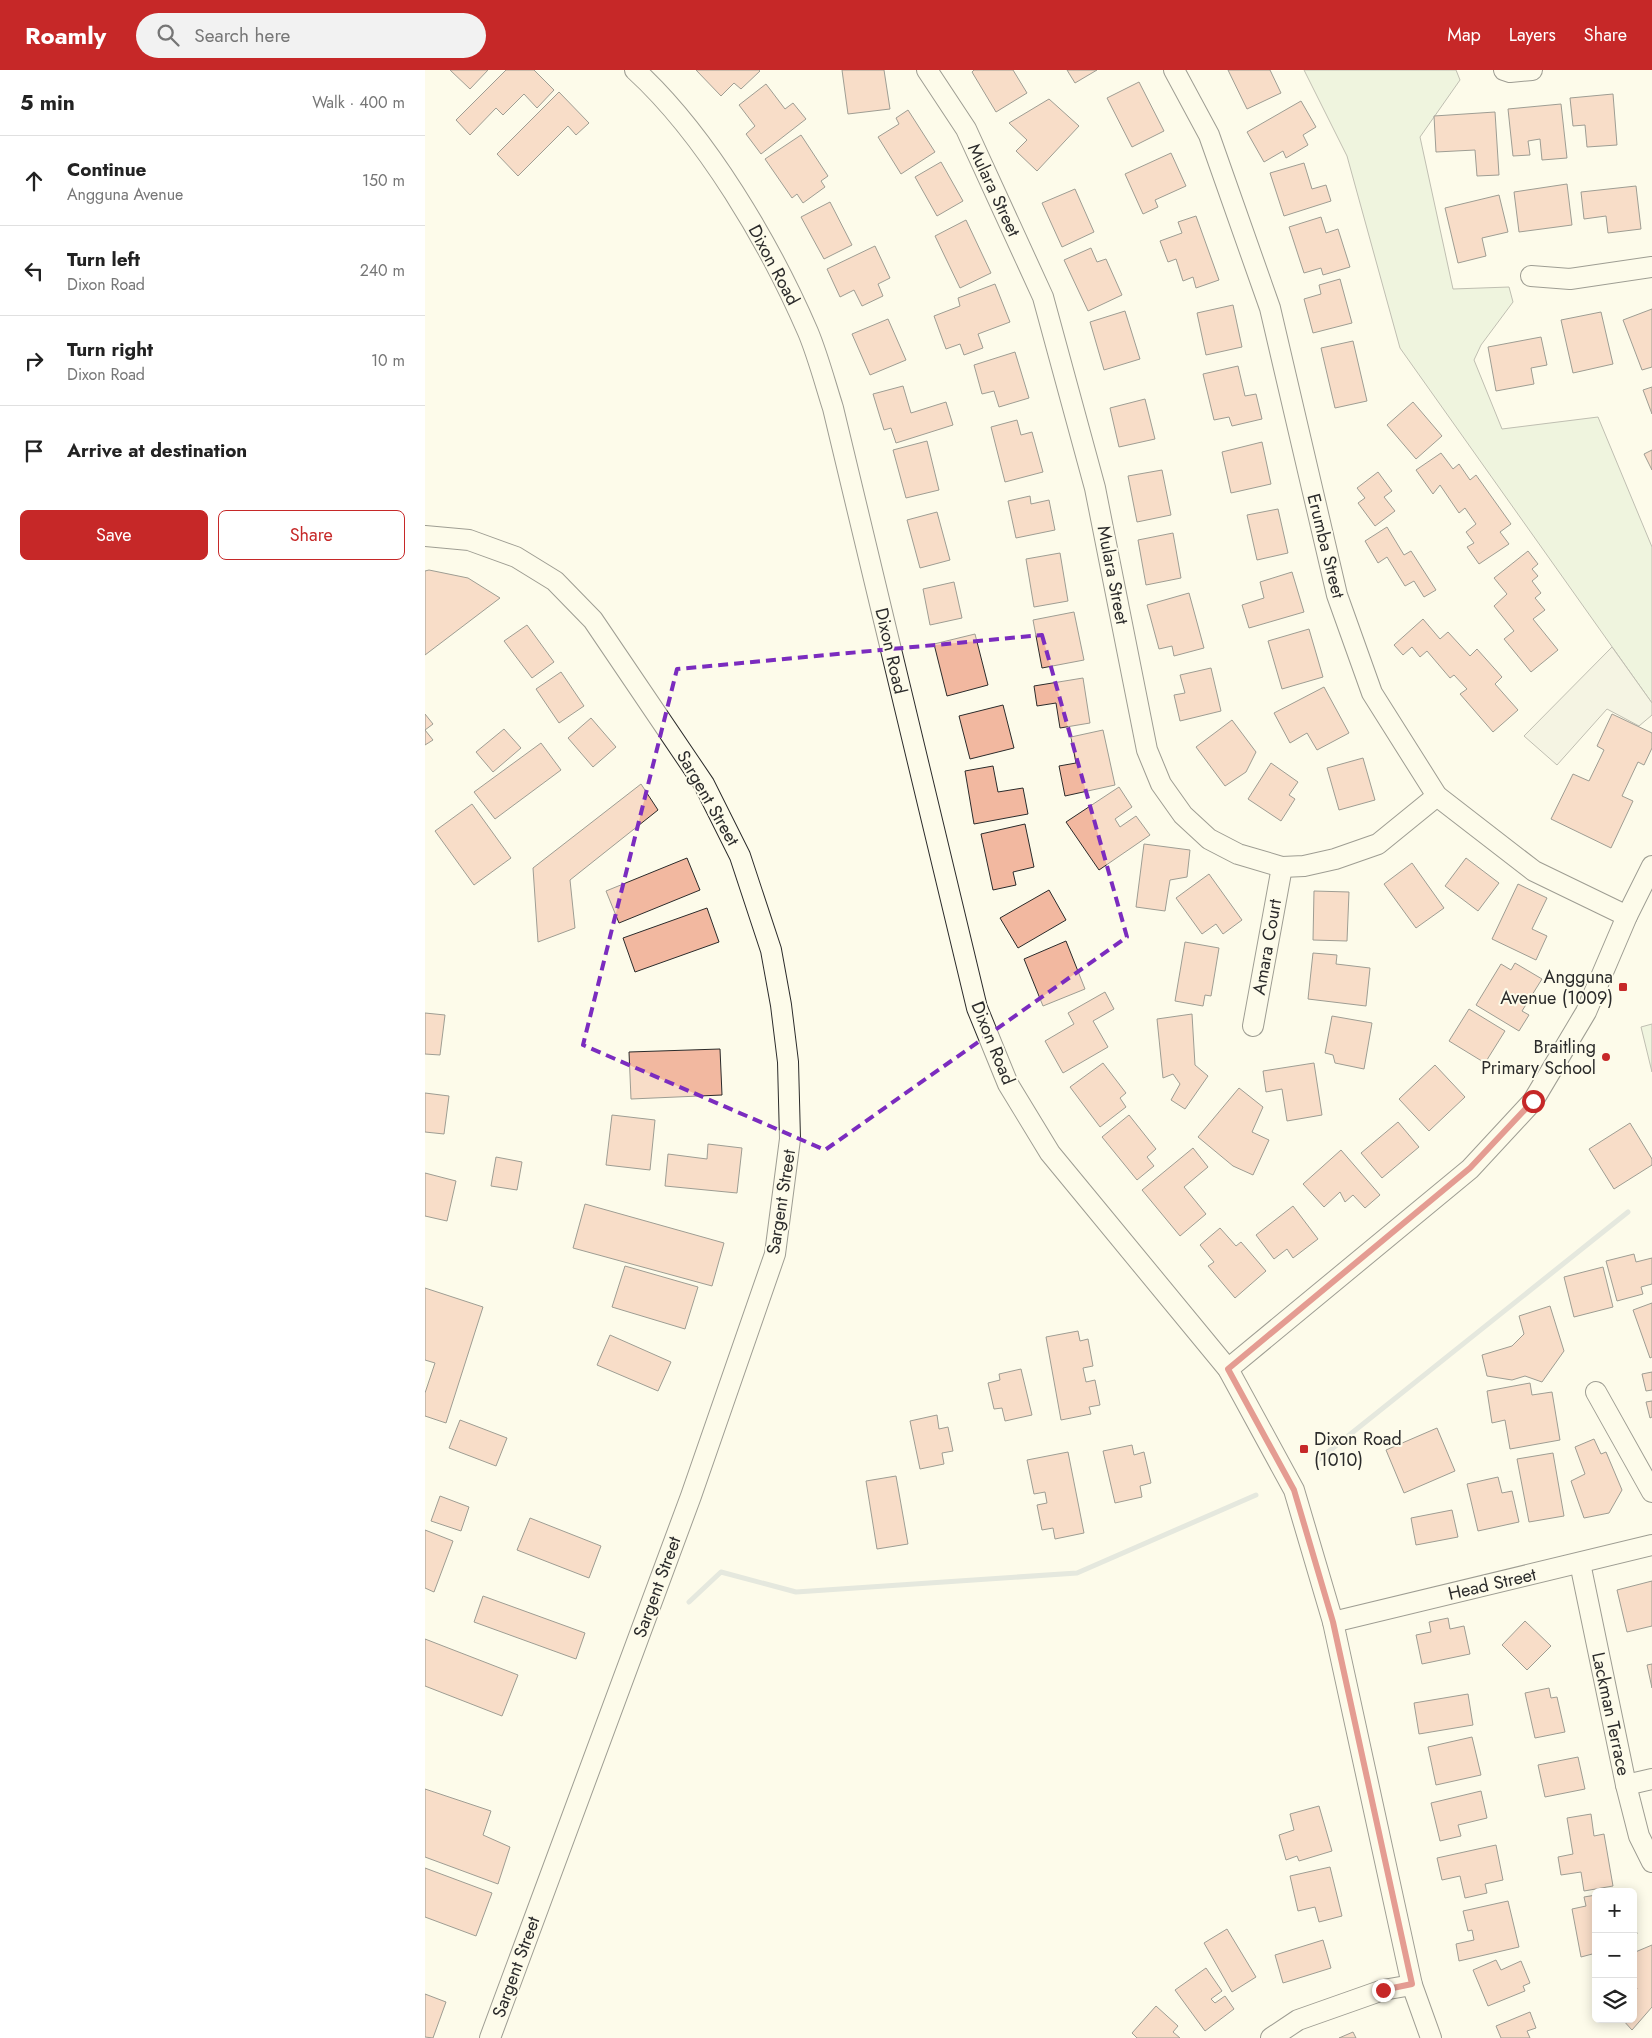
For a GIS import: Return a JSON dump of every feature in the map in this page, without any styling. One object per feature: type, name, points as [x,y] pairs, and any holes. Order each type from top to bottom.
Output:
[{"type":"street","name":"Dixon Road","points":[[635,70],[676,114],[741,205],[779,271],[809,333],[833,408],[977,1008],[1008,1084],[1051,1153],[1228,1369],[1294,1490],[1333,1622],[1412,1984],[1431,2038]]},
{"type":"street","name":"Mulara Street","points":[[927,70],[966,129],[1043,296],[1095,488],[1147,750],[1161,784],[1183,815],[1209,839],[1238,854],[1282,867],[1304,866],[1378,844],[1437,796]]},
{"type":"street","name":"Erumba Street","points":[[1174,70],[1209,135],[1270,308],[1337,595],[1371,693],[1437,796],[1534,871],[1627,916]]},
{"type":"street","points":[[1503,70],[1510,72],[1532,70]]},
{"type":"street","points":[[1531,276],[1570,278],[1652,267]]},
{"type":"street","name":"Sargent Street","points":[[425,536],[469,540],[516,557],[555,582],[599,628],[704,784],[740,856],[771,950],[781,1005],[788,1062],[790,1139],[775,1254],[691,1496],[490,2038]]},
{"type":"street","points":[[1228,1369],[1470,1168],[1533,1101],[1586,1012],[1627,916],[1652,866]]},
{"type":"street","name":"Amara Court","points":[[1253,1026],[1282,867]]},
{"type":"street","points":[[1596,1392],[1652,1492]]},
{"type":"street","name":"Head Street","points":[[1333,1622],[1652,1546]]},
{"type":"street","name":"Lackman Terrace","points":[[1580,1563],[1626,1785],[1639,1836],[1652,1862]]},
{"type":"street","points":[[1626,1785],[1652,1779]]},
{"type":"street","points":[[1271,2038],[1299,2020],[1383,1990],[1412,1984]]},
{"type":"highlighted area","points":[[1042,635],[1127,937],[825,1150],[583,1045],[677,669]]},
{"type":"green space","points":[[1304,70],[1456,70],[1460,80],[1420,137],[1453,289],[1509,287],[1513,302],[1481,345],[1474,360],[1502,429],[1598,417],[1652,547],[1652,703],[1400,348],[1347,156]]},
{"type":"green space","points":[[1652,1024],[1652,1072],[1641,1027]]},
{"type":"shaded area","points":[[1612,647],[1652,703],[1652,715],[1639,726],[1607,709],[1557,765],[1524,736]]},
{"type":"building","points":[[450,70],[488,70],[470,89]]},
{"type":"building","points":[[506,70],[534,70],[554,90],[537,108],[524,94],[503,115],[496,108],[470,135],[456,120]]},
{"type":"building","points":[[696,70],[760,71],[741,89],[734,83],[721,96]]},
{"type":"building","points":[[842,70],[884,70],[890,109],[848,114]]},
{"type":"building","points":[[974,70],[1013,70],[1027,93],[996,112],[972,72]]},
{"type":"building","points":[[1067,70],[1097,70],[1075,83]]},
{"type":"building","points":[[1228,70],[1270,70],[1281,93],[1247,109]]},
{"type":"building","points":[[1139,82],[1164,131],[1132,147],[1107,98]]},
{"type":"building","points":[[766,84],[785,109],[793,103],[806,119],[761,154],[746,134],[755,126],[739,105]]},
{"type":"building","points":[[559,92],[589,123],[576,135],[568,126],[518,176],[497,154]]},
{"type":"building","points":[[1613,94],[1617,145],[1587,147],[1585,125],[1573,126],[1570,98]]},
{"type":"building","points":[[1049,99],[1079,126],[1037,171],[1016,151],[1027,140],[1009,123]]},
{"type":"building","points":[[1301,101],[1316,127],[1303,135],[1308,145],[1286,158],[1283,151],[1264,162],[1247,132]]},
{"type":"building","points":[[1561,104],[1567,158],[1542,160],[1540,139],[1528,141],[1530,155],[1513,156],[1508,109]]},
{"type":"building","points":[[908,110],[935,152],[901,174],[878,137],[899,124],[896,118]]},
{"type":"building","points":[[1495,112],[1499,175],[1477,176],[1475,150],[1436,152],[1434,116]]},
{"type":"building","points":[[801,135],[828,176],[821,181],[825,187],[803,203],[797,194],[792,198],[765,159]]},
{"type":"building","points":[[1171,153],[1186,186],[1155,200],[1158,207],[1143,214],[1125,174]]},
{"type":"building","points":[[941,162],[963,201],[937,216],[915,177]]},
{"type":"building","points":[[1304,163],[1312,189],[1326,185],[1331,201],[1284,216],[1270,173]]},
{"type":"building","points":[[1567,184],[1572,225],[1519,232],[1514,192]]},
{"type":"building","points":[[1636,186],[1641,229],[1608,233],[1606,216],[1584,219],[1581,192]]},
{"type":"building","points":[[1075,189],[1094,232],[1062,247],[1042,203]]},
{"type":"building","points":[[1499,195],[1508,232],[1482,238],[1486,256],[1458,263],[1445,208]]},
{"type":"building","points":[[830,202],[852,245],[824,259],[801,217]]},
{"type":"building","points":[[1196,216],[1219,280],[1196,288],[1193,277],[1183,281],[1176,259],[1168,262],[1160,241],[1182,233],[1178,222]]},
{"type":"building","points":[[1321,217],[1326,233],[1338,229],[1350,267],[1323,275],[1321,268],[1304,273],[1289,227]]},
{"type":"building","points":[[966,220],[991,273],[960,288],[935,236]]},
{"type":"building","points":[[875,246],[890,278],[878,284],[883,296],[862,306],[854,290],[840,297],[827,269]]},
{"type":"building","points":[[1091,248],[1097,262],[1106,259],[1122,295],[1088,311],[1064,260]]},
{"type":"building","points":[[1340,279],[1352,323],[1313,333],[1304,299],[1321,294],[1319,285]]},
{"type":"building","points":[[995,284],[1010,322],[978,334],[983,348],[964,355],[960,344],[946,349],[934,316],[960,306],[958,298]]},
{"type":"building","points":[[1233,305],[1242,347],[1206,355],[1197,313]]},
{"type":"building","points":[[1652,309],[1652,367],[1642,370],[1623,320]]},
{"type":"building","points":[[1125,311],[1140,359],[1104,370],[1090,322]]},
{"type":"building","points":[[1601,312],[1613,364],[1573,373],[1561,320]]},
{"type":"building","points":[[888,319],[906,360],[870,375],[852,334]]},
{"type":"building","points":[[1541,337],[1547,365],[1531,368],[1534,384],[1496,391],[1488,347]]},
{"type":"building","points":[[1353,341],[1367,401],[1335,408],[1321,348]]},
{"type":"building","points":[[1015,352],[1029,398],[999,407],[994,391],[982,394],[974,365]]},
{"type":"building","points":[[1238,366],[1245,396],[1256,394],[1262,419],[1232,426],[1229,417],[1214,420],[1203,374]]},
{"type":"building","points":[[903,386],[911,413],[946,402],[953,425],[896,443],[891,428],[884,430],[873,394]]},
{"type":"building","points":[[1652,387],[1652,414],[1643,390]]},
{"type":"building","points":[[1145,399],[1155,439],[1119,447],[1110,408]]},
{"type":"building","points":[[1413,402],[1442,436],[1416,459],[1387,425]]},
{"type":"building","points":[[1017,420],[1021,435],[1032,432],[1043,472],[1005,482],[991,427]]},
{"type":"building","points":[[927,441],[939,490],[906,498],[893,450]]},
{"type":"building","points":[[1262,442],[1271,484],[1231,493],[1222,452]]},
{"type":"building","points":[[1652,450],[1652,470],[1644,454]]},
{"type":"building","points":[[1441,453],[1453,469],[1459,464],[1470,480],[1476,475],[1511,524],[1500,532],[1509,544],[1479,564],[1467,547],[1474,543],[1466,532],[1476,524],[1465,508],[1459,513],[1440,485],[1433,494],[1416,470]]},
{"type":"building","points":[[1162,470],[1171,515],[1137,522],[1128,476]]},
{"type":"building","points":[[1378,472],[1392,491],[1384,497],[1395,511],[1375,526],[1358,503],[1365,498],[1357,488]]},
{"type":"building","points":[[1030,496],[1031,504],[1049,500],[1055,530],[1016,538],[1008,501]]},
{"type":"building","points":[[1278,509],[1288,553],[1257,560],[1247,515]]},
{"type":"building","points":[[937,512],[950,560],[920,568],[907,520]]},
{"type":"building","points":[[1387,527],[1404,555],[1411,551],[1436,590],[1424,597],[1414,581],[1405,586],[1387,557],[1378,563],[1365,541]]},
{"type":"building","points":[[1173,533],[1181,578],[1146,585],[1138,540]]},
{"type":"building","points":[[1528,551],[1538,564],[1532,569],[1538,576],[1532,581],[1541,593],[1535,598],[1545,610],[1533,619],[1558,650],[1531,672],[1504,639],[1514,631],[1494,606],[1507,594],[1494,578]]},
{"type":"building","points":[[1060,553],[1068,601],[1034,607],[1026,559]]},
{"type":"building","points":[[429,570],[468,578],[500,598],[425,655],[425,571]]},
{"type":"building","points":[[1292,572],[1304,612],[1249,628],[1242,605],[1264,598],[1260,582]]},
{"type":"building","points":[[954,582],[962,618],[930,625],[923,589]]},
{"type":"building","points":[[1189,593],[1204,648],[1174,656],[1172,646],[1159,649],[1147,605]]},
{"type":"building","points":[[1074,612],[1084,660],[1042,668],[1033,620]]},
{"type":"building","points":[[1423,619],[1440,639],[1448,632],[1470,656],[1477,649],[1502,677],[1495,684],[1518,710],[1493,732],[1460,694],[1467,689],[1454,675],[1450,678],[1427,651],[1420,657],[1412,647],[1403,655],[1394,645]]},
{"type":"building","points":[[527,625],[554,662],[532,678],[504,641]]},
{"type":"building","points":[[1309,629],[1323,677],[1282,689],[1268,641]]},
{"type":"building","points":[[975,634],[988,685],[947,696],[934,644]]},
{"type":"building","points":[[1211,668],[1221,711],[1180,721],[1174,695],[1185,693],[1180,675]]},
{"type":"building","points":[[561,672],[584,706],[559,723],[536,689]]},
{"type":"building","points":[[1083,678],[1090,723],[1060,728],[1056,703],[1037,706],[1034,686]]},
{"type":"building","points":[[1324,687],[1349,733],[1317,750],[1307,733],[1290,743],[1274,713]]},
{"type":"building","points":[[1003,705],[1014,748],[970,759],[959,716]]},
{"type":"building","points":[[425,714],[433,724],[425,730]]},
{"type":"building","points":[[1612,714],[1652,733],[1652,748],[1644,765],[1638,762],[1622,796],[1633,801],[1611,848],[1551,819],[1573,774],[1589,781],[1604,750],[1597,746]]},
{"type":"building","points":[[591,718],[616,747],[593,767],[568,738]]},
{"type":"building","points":[[1232,720],[1256,752],[1246,772],[1225,786],[1196,747]]},
{"type":"building","points":[[504,729],[521,748],[493,772],[476,752]]},
{"type":"building","points":[[425,730],[433,740],[425,745]]},
{"type":"building","points":[[1103,730],[1115,785],[1065,796],[1059,766],[1076,763],[1071,737]]},
{"type":"building","points":[[541,743],[561,770],[495,819],[474,792]]},
{"type":"building","points":[[1363,758],[1375,800],[1339,810],[1327,768]]},
{"type":"building","points":[[1271,763],[1298,782],[1289,795],[1295,799],[1281,821],[1248,799]]},
{"type":"building","points":[[993,766],[998,792],[1023,788],[1028,814],[974,824],[965,771]]},
{"type":"building","points":[[641,784],[658,810],[570,880],[575,928],[538,942],[533,868]]},
{"type":"building","points":[[1119,787],[1132,807],[1115,819],[1120,827],[1136,816],[1150,835],[1099,870],[1066,822]]},
{"type":"building","points":[[472,804],[511,858],[474,885],[435,831]]},
{"type":"building","points":[[1025,824],[1034,867],[1013,872],[1016,885],[993,890],[981,834]]},
{"type":"building","points":[[1144,844],[1190,850],[1187,877],[1170,880],[1165,911],[1136,907]]},
{"type":"building","points":[[687,858],[700,890],[619,923],[606,891]]},
{"type":"building","points":[[1466,858],[1499,883],[1478,911],[1445,886]]},
{"type":"building","points":[[1412,863],[1444,908],[1416,928],[1384,884]]},
{"type":"building","points":[[1209,874],[1242,920],[1223,934],[1216,924],[1202,934],[1176,898]]},
{"type":"building","points":[[1518,884],[1547,898],[1532,929],[1547,936],[1536,960],[1492,939]]},
{"type":"building","points":[[1049,890],[1066,920],[1018,948],[1000,918]]},
{"type":"building","points":[[1314,891],[1349,892],[1347,941],[1313,940]]},
{"type":"building","points":[[707,908],[719,942],[635,972],[623,938]]},
{"type":"building","points":[[1066,941],[1085,989],[1043,1006],[1024,959]]},
{"type":"building","points":[[1185,942],[1219,948],[1211,996],[1205,995],[1203,1006],[1175,1001]]},
{"type":"building","points":[[1313,953],[1337,955],[1336,964],[1370,968],[1366,1006],[1308,999]]},
{"type":"building","points":[[1515,963],[1542,979],[1522,1011],[1529,1015],[1519,1031],[1476,1005],[1501,964],[1511,970]]},
{"type":"building","points":[[1105,992],[1114,1009],[1093,1021],[1108,1047],[1063,1073],[1045,1041],[1074,1024],[1068,1013]]},
{"type":"building","points":[[1469,1009],[1505,1031],[1485,1063],[1449,1041]]},
{"type":"building","points":[[425,1013],[445,1015],[440,1055],[425,1054]]},
{"type":"building","points":[[1192,1014],[1195,1065],[1208,1076],[1185,1109],[1171,1100],[1180,1084],[1173,1074],[1163,1078],[1157,1019]]},
{"type":"building","points":[[1332,1016],[1372,1023],[1364,1069],[1335,1063],[1333,1055],[1325,1053]]},
{"type":"building","points":[[720,1049],[722,1095],[631,1099],[629,1052]]},
{"type":"building","points":[[1103,1063],[1126,1093],[1120,1098],[1126,1107],[1100,1127],[1070,1087]]},
{"type":"building","points":[[1314,1063],[1322,1115],[1287,1121],[1282,1089],[1266,1092],[1263,1071]]},
{"type":"building","points":[[1435,1065],[1465,1097],[1429,1131],[1399,1099]]},
{"type":"building","points":[[1239,1088],[1263,1107],[1252,1132],[1269,1140],[1253,1175],[1233,1166],[1198,1137]]},
{"type":"building","points":[[425,1093],[449,1096],[444,1134],[425,1132]]},
{"type":"building","points":[[612,1115],[655,1120],[650,1170],[606,1165]]},
{"type":"building","points":[[1129,1115],[1156,1149],[1147,1157],[1154,1166],[1137,1180],[1102,1137]]},
{"type":"building","points":[[1398,1122],[1419,1147],[1382,1178],[1361,1153]]},
{"type":"building","points":[[1630,1123],[1652,1159],[1652,1165],[1614,1189],[1589,1149]]},
{"type":"building","points":[[708,1144],[742,1148],[737,1193],[665,1186],[668,1154],[707,1159]]},
{"type":"building","points":[[1193,1148],[1208,1167],[1184,1187],[1206,1214],[1180,1236],[1142,1190]]},
{"type":"building","points":[[1341,1150],[1380,1195],[1365,1208],[1353,1195],[1345,1202],[1340,1192],[1324,1207],[1303,1184]]},
{"type":"building","points":[[496,1157],[522,1162],[517,1190],[491,1186]]},
{"type":"building","points":[[425,1173],[456,1181],[447,1221],[425,1216]]},
{"type":"building","points":[[585,1204],[724,1243],[712,1286],[573,1248]]},
{"type":"building","points":[[1293,1206],[1318,1239],[1293,1258],[1287,1249],[1274,1259],[1256,1235]]},
{"type":"building","points":[[1220,1228],[1236,1246],[1241,1242],[1266,1271],[1235,1298],[1208,1266],[1214,1262],[1200,1245]]},
{"type":"building","points":[[1634,1254],[1636,1262],[1652,1258],[1652,1284],[1641,1287],[1643,1294],[1617,1301],[1606,1261]]},
{"type":"building","points":[[625,1266],[698,1287],[685,1329],[612,1307]]},
{"type":"building","points":[[1603,1267],[1613,1307],[1574,1317],[1564,1277]]},
{"type":"building","points":[[425,1288],[483,1307],[446,1423],[425,1416],[425,1393],[435,1363],[425,1360]]},
{"type":"building","points":[[1652,1303],[1652,1357],[1650,1358],[1633,1310]]},
{"type":"building","points":[[1550,1306],[1564,1351],[1542,1382],[1525,1376],[1512,1380],[1487,1376],[1482,1355],[1512,1346],[1524,1334],[1519,1316]]},
{"type":"building","points":[[1078,1331],[1080,1341],[1088,1339],[1093,1366],[1083,1368],[1086,1382],[1095,1380],[1100,1405],[1089,1407],[1091,1414],[1061,1420],[1046,1337]]},
{"type":"building","points":[[610,1335],[671,1362],[658,1391],[597,1365]]},
{"type":"building","points":[[1021,1369],[1032,1415],[1005,1421],[1002,1408],[994,1409],[988,1383],[1000,1380],[999,1374]]},
{"type":"building","points":[[1652,1372],[1652,1390],[1646,1391],[1642,1374]]},
{"type":"building","points":[[1530,1383],[1532,1395],[1552,1392],[1560,1440],[1510,1449],[1505,1420],[1492,1423],[1487,1391]]},
{"type":"building","points":[[1652,1401],[1652,1417],[1650,1418],[1646,1402]]},
{"type":"building","points":[[937,1415],[939,1429],[948,1427],[953,1451],[942,1453],[944,1464],[920,1469],[910,1421]]},
{"type":"building","points":[[460,1420],[507,1438],[496,1466],[449,1448]]},
{"type":"building","points":[[1437,1428],[1455,1471],[1404,1493],[1386,1450]]},
{"type":"building","points":[[1594,1439],[1601,1454],[1606,1452],[1622,1490],[1609,1513],[1584,1518],[1571,1481],[1585,1474],[1575,1447]]},
{"type":"building","points":[[1132,1445],[1134,1455],[1144,1452],[1151,1483],[1140,1486],[1142,1497],[1115,1503],[1103,1451]]},
{"type":"building","points":[[1068,1452],[1084,1533],[1055,1539],[1053,1528],[1042,1530],[1037,1505],[1047,1503],[1045,1492],[1034,1494],[1027,1460]]},
{"type":"building","points":[[1553,1453],[1564,1516],[1529,1522],[1517,1459]]},
{"type":"building","points":[[896,1476],[908,1544],[877,1549],[866,1481]]},
{"type":"building","points":[[1498,1477],[1502,1493],[1512,1491],[1519,1522],[1478,1531],[1467,1484]]},
{"type":"building","points":[[440,1496],[469,1507],[461,1531],[431,1521]]},
{"type":"building","points":[[1452,1510],[1458,1537],[1416,1545],[1411,1518]]},
{"type":"building","points":[[530,1518],[601,1546],[589,1578],[517,1550]]},
{"type":"building","points":[[425,1530],[453,1541],[434,1592],[425,1588]]},
{"type":"building","points":[[1652,1581],[1652,1626],[1627,1632],[1617,1590]]},
{"type":"building","points":[[483,1596],[585,1633],[576,1659],[474,1622]]},
{"type":"building","points":[[1448,1618],[1450,1629],[1464,1626],[1470,1654],[1422,1664],[1416,1635],[1431,1632],[1429,1622]]},
{"type":"building","points":[[1525,1621],[1551,1646],[1527,1670],[1502,1645]]},
{"type":"building","points":[[425,1639],[518,1675],[502,1716],[425,1686]]},
{"type":"building","points":[[1652,1664],[1652,1688],[1647,1665]]},
{"type":"building","points":[[1549,1688],[1551,1698],[1557,1697],[1565,1732],[1535,1738],[1525,1693]]},
{"type":"building","points":[[1468,1694],[1473,1725],[1419,1734],[1414,1703]]},
{"type":"building","points":[[1472,1737],[1481,1775],[1436,1785],[1428,1747]]},
{"type":"building","points":[[1578,1757],[1585,1789],[1545,1797],[1538,1765]]},
{"type":"building","points":[[425,1789],[491,1811],[483,1835],[510,1847],[498,1884],[425,1857]]},
{"type":"building","points":[[1481,1791],[1487,1818],[1458,1825],[1461,1836],[1440,1841],[1431,1803]]},
{"type":"building","points":[[1319,1806],[1332,1851],[1299,1861],[1297,1856],[1286,1860],[1279,1835],[1294,1830],[1290,1814]]},
{"type":"building","points":[[1591,1814],[1594,1836],[1604,1834],[1613,1886],[1592,1888],[1592,1890],[1584,1891],[1581,1872],[1561,1875],[1558,1857],[1573,1854],[1567,1818]]},
{"type":"building","points":[[1496,1845],[1503,1880],[1485,1884],[1487,1893],[1465,1898],[1460,1876],[1442,1880],[1437,1858]]},
{"type":"building","points":[[1330,1867],[1342,1916],[1319,1922],[1315,1907],[1298,1911],[1290,1876]]},
{"type":"building","points":[[425,1868],[492,1893],[476,1936],[425,1917]]},
{"type":"building","points":[[1592,1896],[1592,1954],[1581,1957],[1572,1909],[1586,1906],[1584,1897]]},
{"type":"building","points":[[1508,1901],[1519,1947],[1459,1961],[1456,1944],[1474,1940],[1472,1930],[1468,1931],[1463,1911]]},
{"type":"building","points":[[1227,1929],[1256,1977],[1232,1992],[1204,1943]]},
{"type":"building","points":[[1323,1940],[1331,1968],[1283,1983],[1275,1955]]},
{"type":"building","points":[[1652,1945],[1652,2007],[1632,2030],[1626,2023],[1637,2023],[1637,1951]]},
{"type":"building","points":[[1496,1960],[1501,1970],[1521,1961],[1530,1983],[1523,1986],[1525,1991],[1488,2006],[1473,1970]]},
{"type":"building","points":[[1206,1968],[1222,1991],[1211,1999],[1215,2003],[1225,1996],[1234,2009],[1205,2031],[1175,1990]]},
{"type":"building","points":[[425,1994],[446,2002],[433,2038],[425,2037]]},
{"type":"building","points":[[1156,2006],[1178,2026],[1173,2032],[1180,2038],[1137,2038],[1132,2033]]},
{"type":"building","points":[[1530,2012],[1536,2028],[1527,2031],[1530,2038],[1501,2038],[1496,2026]]},
{"type":"building","points":[[1353,2032],[1356,2038],[1339,2038]]},
{"type":"waterway","points":[[1318,1460],[1628,1212]]},
{"type":"waterway","points":[[689,1602],[721,1572],[796,1592],[1077,1573],[1256,1495]]},
{"type":"place","name":"Angguna Avenue (1009)","points":[[1623,987]]},
{"type":"place","name":"Braitling Primary School","points":[[1606,1057]]},
{"type":"place","name":"Dixon Road (1010)","points":[[1304,1449]]},
{"type":"route","points":[[1383,1990],[1412,1984],[1333,1622],[1294,1490],[1228,1369],[1470,1168],[1533,1101]]}]
